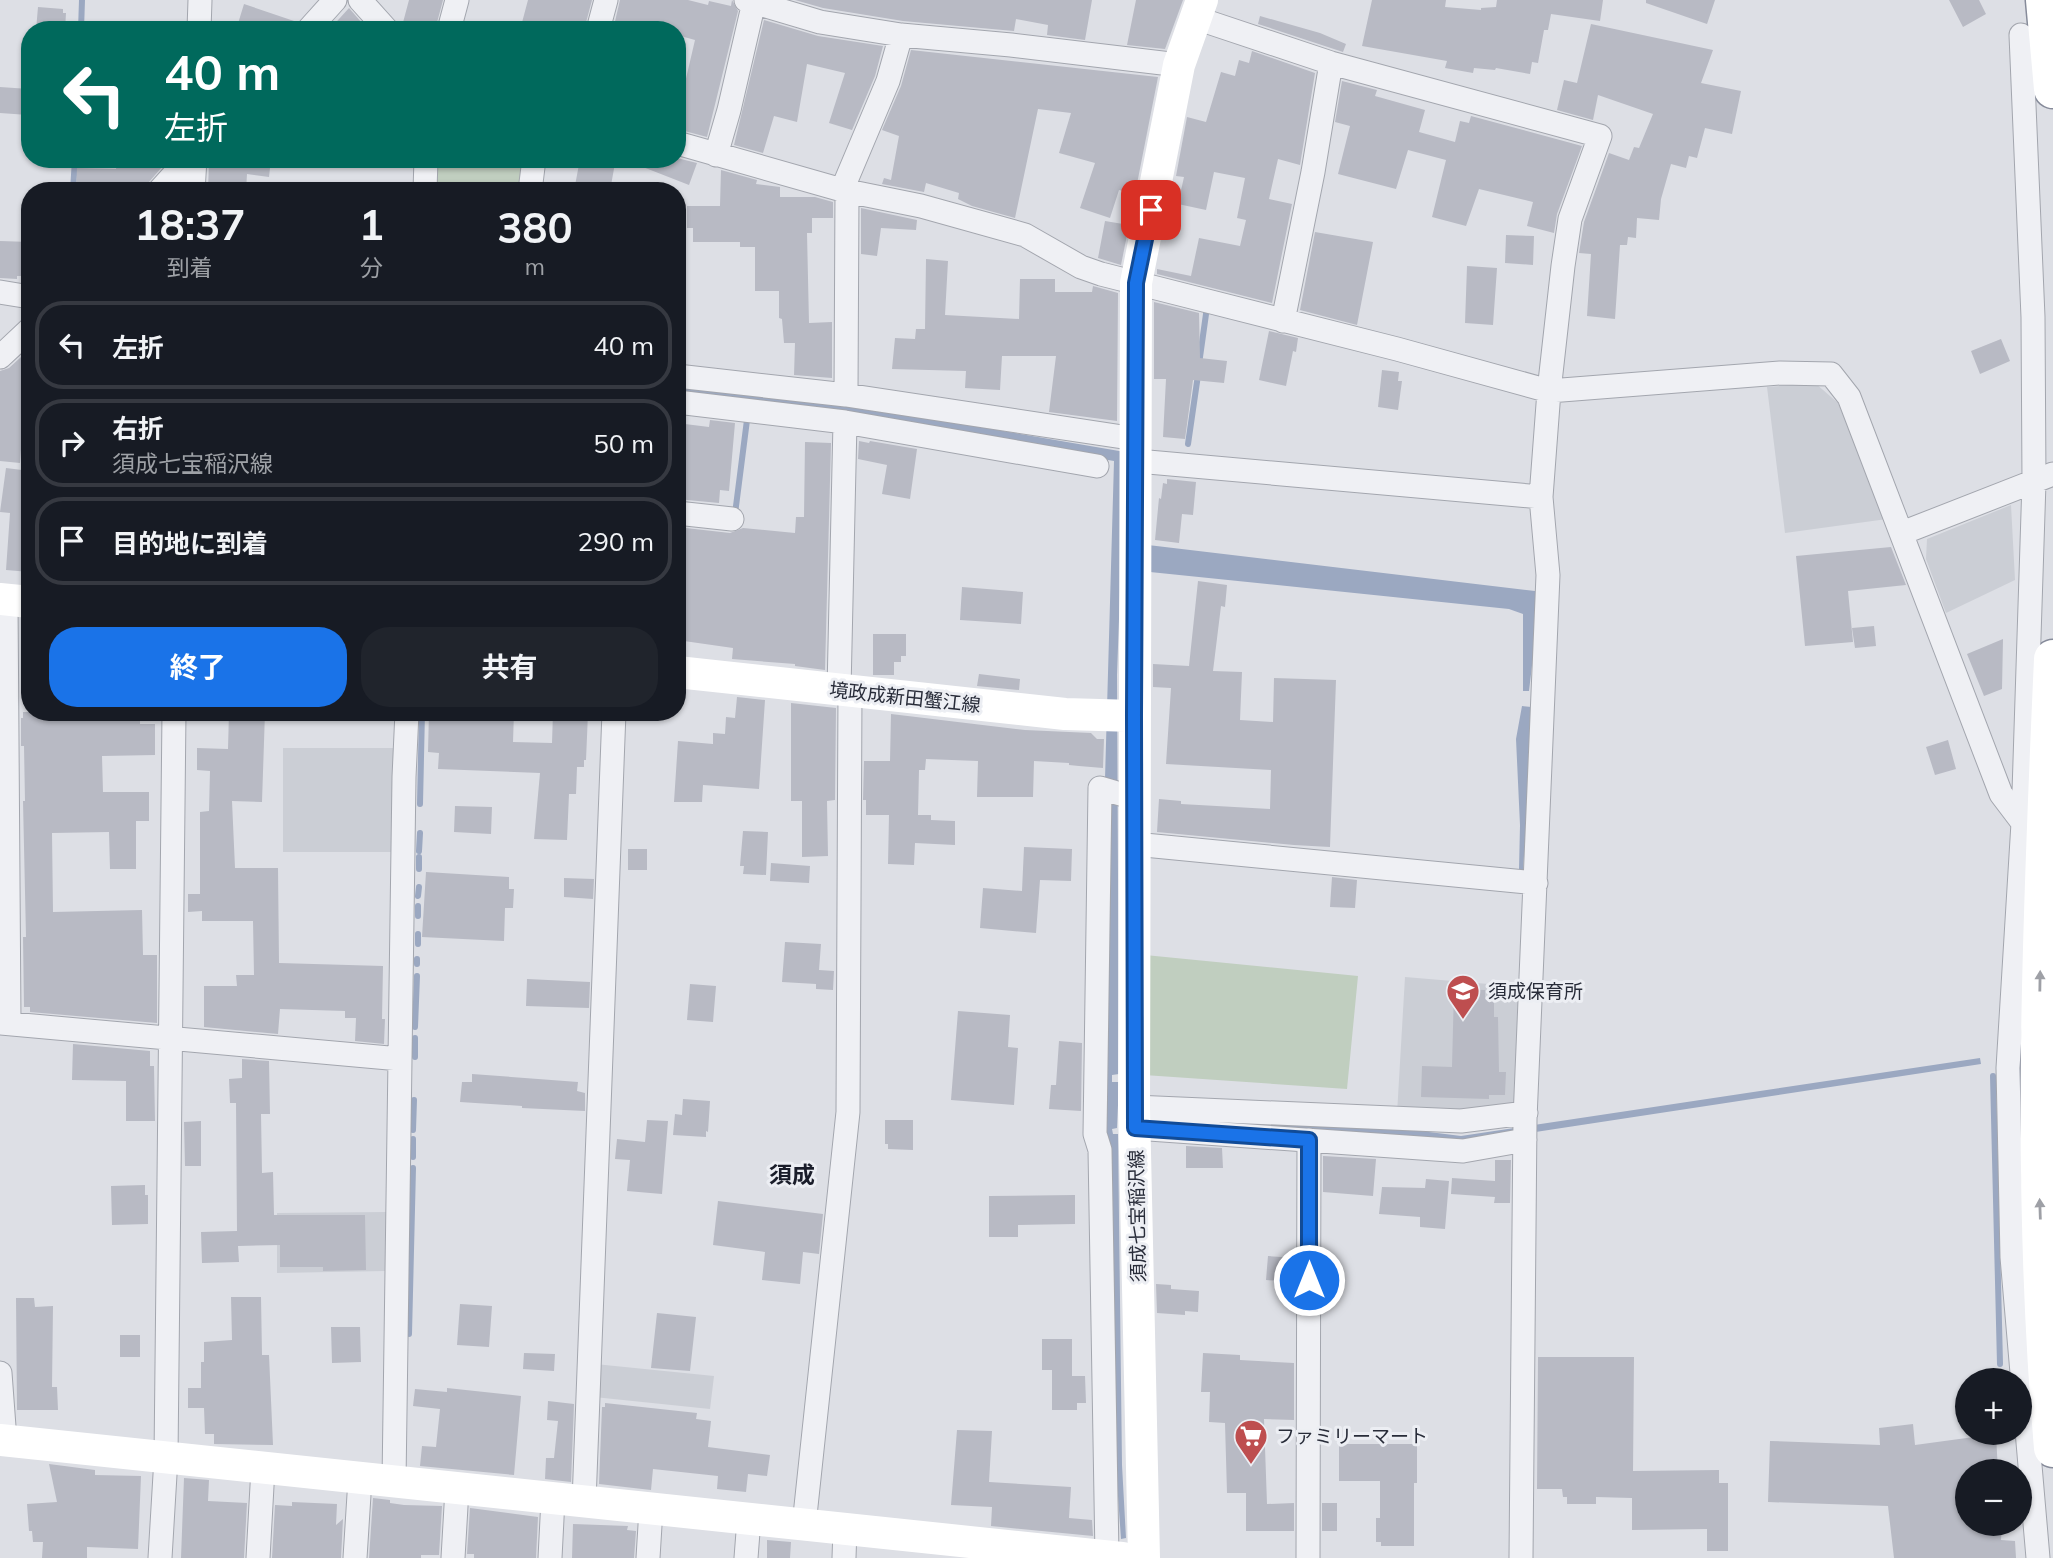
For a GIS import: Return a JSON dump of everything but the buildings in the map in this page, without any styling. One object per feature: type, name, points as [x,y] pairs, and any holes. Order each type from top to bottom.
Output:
[{"type":"highway","points":[[2045,0],[2053,89]]},
{"type":"highway","points":[[2053,659],[2040,948],[2038,1079],[2042,1273],[2053,1448]]},
{"type":"main road","name":"須成七宝稲沢線","points":[[1144,1558],[1135,1117],[1113,987],[1134,844],[1119,794],[1117,715],[1136,450],[1136,283],[1180,65],[1199,9]]},
{"type":"main road","name":"境政成新田蟹江線","points":[[686,673],[1065,714],[1117,715]]},
{"type":"main road","points":[[2,1440],[804,1525],[844,1544],[1115,1557]]},
{"type":"street","points":[[199,21],[200,0]]},
{"type":"street","points":[[316,21],[335,0]]},
{"type":"street","points":[[360,0],[379,21]]},
{"type":"street","points":[[451,21],[457,0]]},
{"type":"street","points":[[600,21],[606,0]]},
{"type":"street","points":[[716,155],[729,110],[750,1],[820,22],[901,35],[1180,65]]},
{"type":"street","points":[[1199,9],[1331,63],[1600,136],[1570,219],[1549,391],[1541,497],[1548,575],[1525,1127],[1521,1558]]},
{"type":"street","points":[[846,395],[845,190],[888,81],[901,35]]},
{"type":"street","points":[[2021,35],[2033,317],[2044,478],[2008,1053],[2012,1257],[2038,1558]]},
{"type":"street","points":[[1283,321],[1313,172],[1331,63]]},
{"type":"street","points":[[686,147],[1025,235],[1081,267],[1101,275],[1397,349],[1549,391],[1780,373],[1831,374],[1849,397],[2001,793],[2023,823]]},
{"type":"street","points":[[167,182],[180,168]]},
{"type":"street","points":[[0,292],[21,296]]},
{"type":"street","points":[[0,357],[21,339]]},
{"type":"street","points":[[686,377],[846,395],[1136,450],[1541,497]]},
{"type":"street","points":[[686,403],[845,422],[1097,466]]},
{"type":"street","points":[[804,1525],[848,1112],[844,691],[845,422]]},
{"type":"street","points":[[1902,533],[2044,478]]},
{"type":"street","points":[[686,514],[732,519]]},
{"type":"street","points":[[12,600],[4,1023],[400,1059]]},
{"type":"street","points":[[160,1558],[166,1458],[174,721]]},
{"type":"street","points":[[394,1482],[407,721]]},
{"type":"street","points":[[584,1502],[614,721]]},
{"type":"street","points":[[1115,1557],[1100,1150],[1095,1134],[1113,987],[1100,788],[1119,794]]},
{"type":"street","points":[[1134,844],[1536,883]]},
{"type":"street","points":[[1135,1117],[1461,1121],[1525,1127]]},
{"type":"street","points":[[1135,1117],[1309,1140],[1463,1151],[1525,1127]]},
{"type":"street","points":[[1308,1558],[1309,1140]]},
{"type":"street","points":[[0,1373],[2,1440]]},
{"type":"street","points":[[258,1558],[263,1468]]},
{"type":"street","points":[[355,1558],[360,1479]]},
{"type":"street","points":[[453,1558],[457,1489]]},
{"type":"street","points":[[550,1558],[553,1499]]},
{"type":"street","points":[[648,1558],[651,1509]]},
{"type":"street","points":[[746,1558],[749,1519]]},
{"type":"shaded area","points":[[1815,383],[1838,403],[1887,519],[1785,533],[1767,387]]},
{"type":"shaded area","points":[[2011,505],[2015,580],[1946,613],[1926,559],[1927,539]]},
{"type":"shaded area","points":[[283,748],[395,748],[393,852],[283,852]]},
{"type":"shaded area","name":"須成保育所","points":[[1405,977],[1524,987],[1517,1113],[1397,1114]]},
{"type":"shaded area","points":[[386,1212],[385,1271],[277,1273],[277,1213]]},
{"type":"shaded area","points":[[595,1364],[714,1376],[710,1409],[594,1397]]},
{"type":"green space","points":[[436,168],[529,168],[527,182],[437,182]]},
{"type":"green space","points":[[1145,955],[1358,976],[1347,1089],[1144,1075]]},
{"type":"water","points":[[686,386],[846,404],[1125,452],[1117,675],[1119,1074],[1112,1075],[1112,1082],[1119,1082],[1117,1128],[1112,1129],[1113,1134],[1118,1134],[1122,1465],[1126,1538],[1121,1539],[1115,1453],[1101,1082],[1108,1081],[1108,1074],[1101,1074],[1101,1066],[1108,1059],[1105,779],[1114,461],[846,415],[686,396]]},
{"type":"water","points":[[1148,545],[1535,591],[1535,640],[1529,691],[1523,691],[1523,614],[1509,609],[1150,572]]},
{"type":"water","points":[[1522,706],[1531,707],[1531,754],[1523,870],[1519,870],[1516,739]]},
{"type":"water","points":[[1980,1058],[1981,1064],[1464,1143],[1146,1125],[1146,1116],[1373,1125],[1461,1136]]},
{"type":"waterway","points":[[81,21],[82,0]]},
{"type":"waterway","points":[[74,168],[74,182]]},
{"type":"waterway","points":[[1199,364],[1207,307]]},
{"type":"waterway","points":[[1188,444],[1198,375]]},
{"type":"waterway","points":[[735,514],[747,420]]},
{"type":"waterway","points":[[420,804],[422,721]]},
{"type":"waterway","points":[[419,851],[420,833]]},
{"type":"waterway","points":[[419,857],[419,869]]},
{"type":"waterway","points":[[418,896],[419,887]]},
{"type":"waterway","points":[[418,906],[418,916]]},
{"type":"waterway","points":[[418,934],[418,944]]},
{"type":"waterway","points":[[417,959],[417,964]]},
{"type":"waterway","points":[[415,1027],[417,976]]},
{"type":"waterway","points":[[415,1038],[415,1057]]},
{"type":"waterway","points":[[1993,1076],[2000,1364]]},
{"type":"waterway","points":[[413,1130],[414,1100]]},
{"type":"waterway","points":[[413,1139],[413,1157]]},
{"type":"waterway","points":[[409,1334],[413,1168]]},
{"type":"place","name":"須成保育所","points":[[1463,1021]]},
{"type":"place","name":"ファミリーマート","points":[[1251,1466]]},
{"type":"district","name":"須成","points":[[792,1174]]},
{"type":"route","points":[[1151,210],[1136,283],[1135,1128],[1309,1140],[1309,1280]]}]
